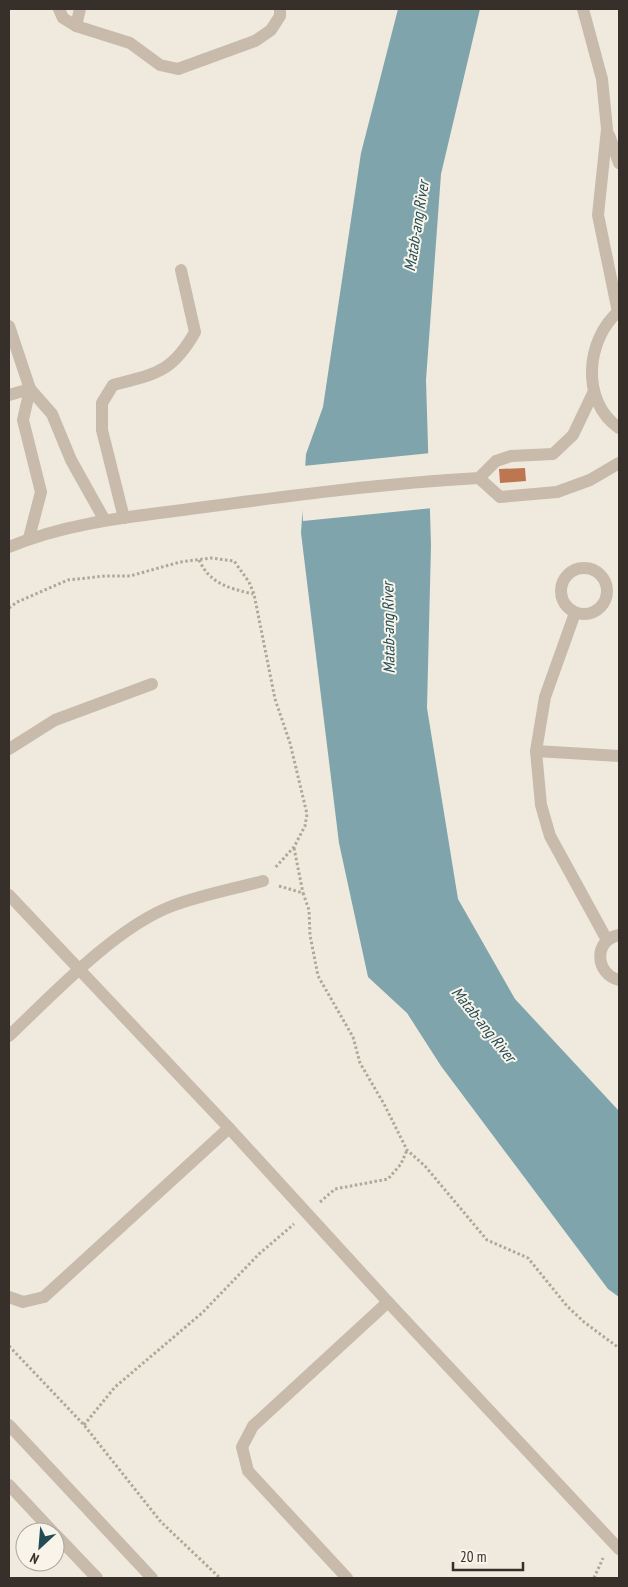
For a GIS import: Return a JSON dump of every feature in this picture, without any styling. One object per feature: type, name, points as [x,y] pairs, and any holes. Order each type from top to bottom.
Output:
[{"type":"street","points":[[60,9],[63,18],[76,26],[130,43],[160,65],[178,69],[255,42],[271,30],[280,16],[280,9]]},
{"type":"street","points":[[76,26],[80,9]]},
{"type":"street","points":[[583,9],[602,80],[607,129],[598,215],[618,312],[600,334],[591,362],[594,391],[603,410],[619,428]]},
{"type":"street","points":[[607,129],[619,163]]},
{"type":"street","points":[[124,518],[102,430],[102,403],[113,385],[157,373],[174,363],[187,347],[195,332],[181,270]]},
{"type":"street","points":[[9,326],[30,389],[52,414],[71,460],[104,519]]},
{"type":"street","points":[[9,395],[30,389]]},
{"type":"street","points":[[28,538],[41,492],[23,420],[30,389]]},
{"type":"street","points":[[9,547],[28,538],[104,519],[124,518],[301,494],[436,480],[479,478],[496,461],[510,456],[553,454],[572,435],[594,391]]},
{"type":"street","points":[[479,478],[500,497],[557,492],[590,480],[619,463]]},
{"type":"street","points":[[575,613],[545,697],[536,752],[541,804],[550,836],[607,940]]},
{"type":"street","points":[[9,749],[55,720],[152,684]]},
{"type":"street","points":[[536,752],[619,756]]},
{"type":"street","points":[[9,1036],[79,970],[134,926],[171,907],[263,881]]},
{"type":"street","points":[[9,896],[229,1128],[388,1302],[619,1549]]},
{"type":"street","points":[[619,935],[607,940],[600,953],[600,961],[607,975],[619,980]]},
{"type":"street","points":[[9,1297],[23,1302],[44,1297],[229,1128]]},
{"type":"street","points":[[347,1578],[248,1471],[242,1447],[253,1426],[388,1302]]},
{"type":"street","points":[[9,1425],[152,1578]]},
{"type":"street","points":[[9,1485],[44,1522]]},
{"type":"street","points":[[65,1545],[97,1578]]},
{"type":"path","points":[[9,608],[17,602],[68,580],[105,576],[130,576],[180,562],[211,558],[234,561],[249,582],[254,594],[275,699],[290,744],[307,814],[305,826],[294,847],[263,881],[303,893]]},
{"type":"path","points":[[199,560],[206,573],[230,588],[254,594]]},
{"type":"path","points":[[294,847],[303,893],[309,910],[310,935],[318,976],[353,1037],[360,1064],[384,1104],[406,1150],[425,1166],[488,1240],[528,1258],[584,1322],[619,1348]]},
{"type":"path","points":[[84,1425],[115,1387],[202,1313],[259,1254],[306,1213],[335,1189],[388,1180],[401,1164],[406,1150]]},
{"type":"path","points":[[9,1346],[84,1425],[161,1522],[220,1578]]},
{"type":"water","name":"Matab-ang River","points":[[398,9],[480,9],[441,174],[426,380],[431,545],[427,708],[458,899],[515,999],[619,1111],[619,1297],[608,1289],[441,1066],[407,1013],[368,977],[339,843],[301,533],[306,454],[323,407],[361,153]]},
{"type":"pier","points":[[431,453],[433,508],[303,521],[301,496],[303,466]]},
{"type":"building","points":[[525,468],[526,481],[500,483],[499,469]]}]
